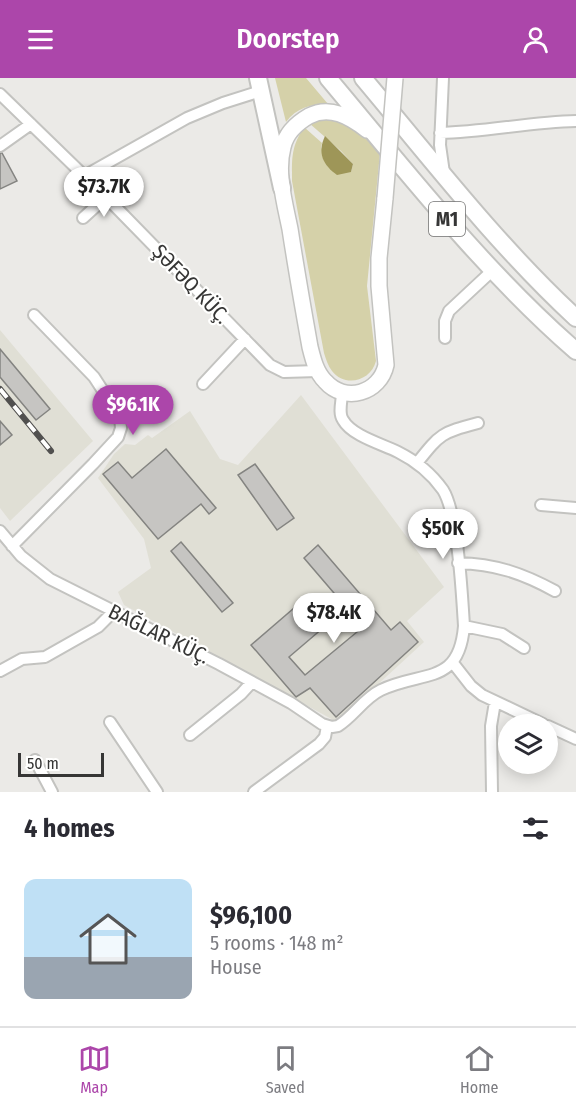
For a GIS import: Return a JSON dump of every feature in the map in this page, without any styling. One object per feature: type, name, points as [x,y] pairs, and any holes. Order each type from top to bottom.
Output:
[{"type":"highway","name":"M1","points":[[328,78],[493,270],[576,351]]},
{"type":"highway","name":"M1","points":[[363,78],[445,176],[542,284],[576,318]]},
{"type":"highway","points":[[259,85],[282,188]]},
{"type":"main road","points":[[381,141],[356,121],[329,111],[314,113],[299,121],[290,132],[283,147],[282,188],[310,347],[318,371],[331,387],[342,393],[359,393],[376,384],[384,375],[386,365],[379,286],[379,258],[395,78]]},
{"type":"street","points":[[443,78],[440,133],[445,176]]},
{"type":"street","points":[[84,176],[187,118],[259,85]]},
{"type":"street","name":"ŞƏFƏQ KÜÇ.","points":[[0,94],[106,197],[270,365],[291,373],[318,371]]},
{"type":"street","points":[[440,133],[540,122],[576,121]]},
{"type":"street","points":[[0,146],[31,124]]},
{"type":"street","points":[[83,218],[106,197]]},
{"type":"street","points":[[445,338],[445,321],[449,311],[493,270]]},
{"type":"street","points":[[12,546],[118,437],[121,428],[120,417],[94,377],[34,315]]},
{"type":"street","points":[[203,384],[244,339]]},
{"type":"street","points":[[254,792],[319,744],[325,737],[327,726],[332,727],[343,722],[369,696],[381,689],[444,670],[453,663],[463,643],[464,626],[458,563],[452,519],[446,498],[433,478],[417,463],[363,436],[342,420],[340,413],[342,393]]},
{"type":"street","points":[[417,463],[438,436],[478,423]]},
{"type":"street","points":[[541,505],[576,508]]},
{"type":"street","name":"BAĞLAR KÜÇ.","points":[[0,531],[32,566],[50,579],[252,682],[327,726]]},
{"type":"street","points":[[458,563],[483,563],[530,577],[555,591]]},
{"type":"street","points":[[0,671],[22,659],[45,657],[98,627],[113,612]]},
{"type":"street","points":[[464,626],[502,634],[524,648]]},
{"type":"street","points":[[453,663],[471,686],[482,695],[521,714]]},
{"type":"street","points":[[190,735],[241,694],[252,682]]},
{"type":"street","points":[[492,792],[491,726],[495,702]]},
{"type":"street","points":[[110,722],[157,792]]},
{"type":"street","points":[[558,731],[576,740]]},
{"type":"street","points":[[35,760],[52,792]]},
{"type":"shaded area","points":[[275,78],[306,78],[328,104],[304,108],[294,113],[286,122]]},
{"type":"shaded area","points":[[319,119],[346,125],[380,153],[367,286],[376,361],[369,373],[350,381],[337,376],[332,371],[324,353],[292,181],[293,153],[304,127],[322,143],[321,148],[351,172],[353,164],[309,123]]},
{"type":"shaded area","points":[[325,136],[353,164],[351,172],[337,175],[325,163],[322,148]]},
{"type":"shaded area","points":[[0,330],[93,441],[10,521],[0,508]]},
{"type":"shaded area","points":[[301,395],[444,587],[407,621],[424,642],[337,722],[124,605],[118,592],[151,568],[144,539],[98,478],[114,454],[125,444],[135,445],[148,435],[152,438],[190,411],[220,459],[238,465]]},
{"type":"building","points":[[0,153],[17,181],[0,189]]},
{"type":"building","points":[[0,349],[50,409],[36,420],[0,377]]},
{"type":"building","points":[[0,421],[12,435],[0,445]]},
{"type":"building","points":[[166,449],[216,508],[209,514],[201,504],[158,539],[103,474],[118,462],[132,478]]},
{"type":"building","points":[[255,464],[294,518],[277,530],[238,475]]},
{"type":"building","points":[[181,542],[233,603],[222,612],[171,551]]},
{"type":"building","points":[[318,545],[391,630],[400,622],[418,642],[336,717],[310,688],[296,697],[251,645],[308,596],[330,622],[289,657],[305,675],[363,627],[304,558]]},
{"type":"railway","points":[[0,389],[51,451]]}]
